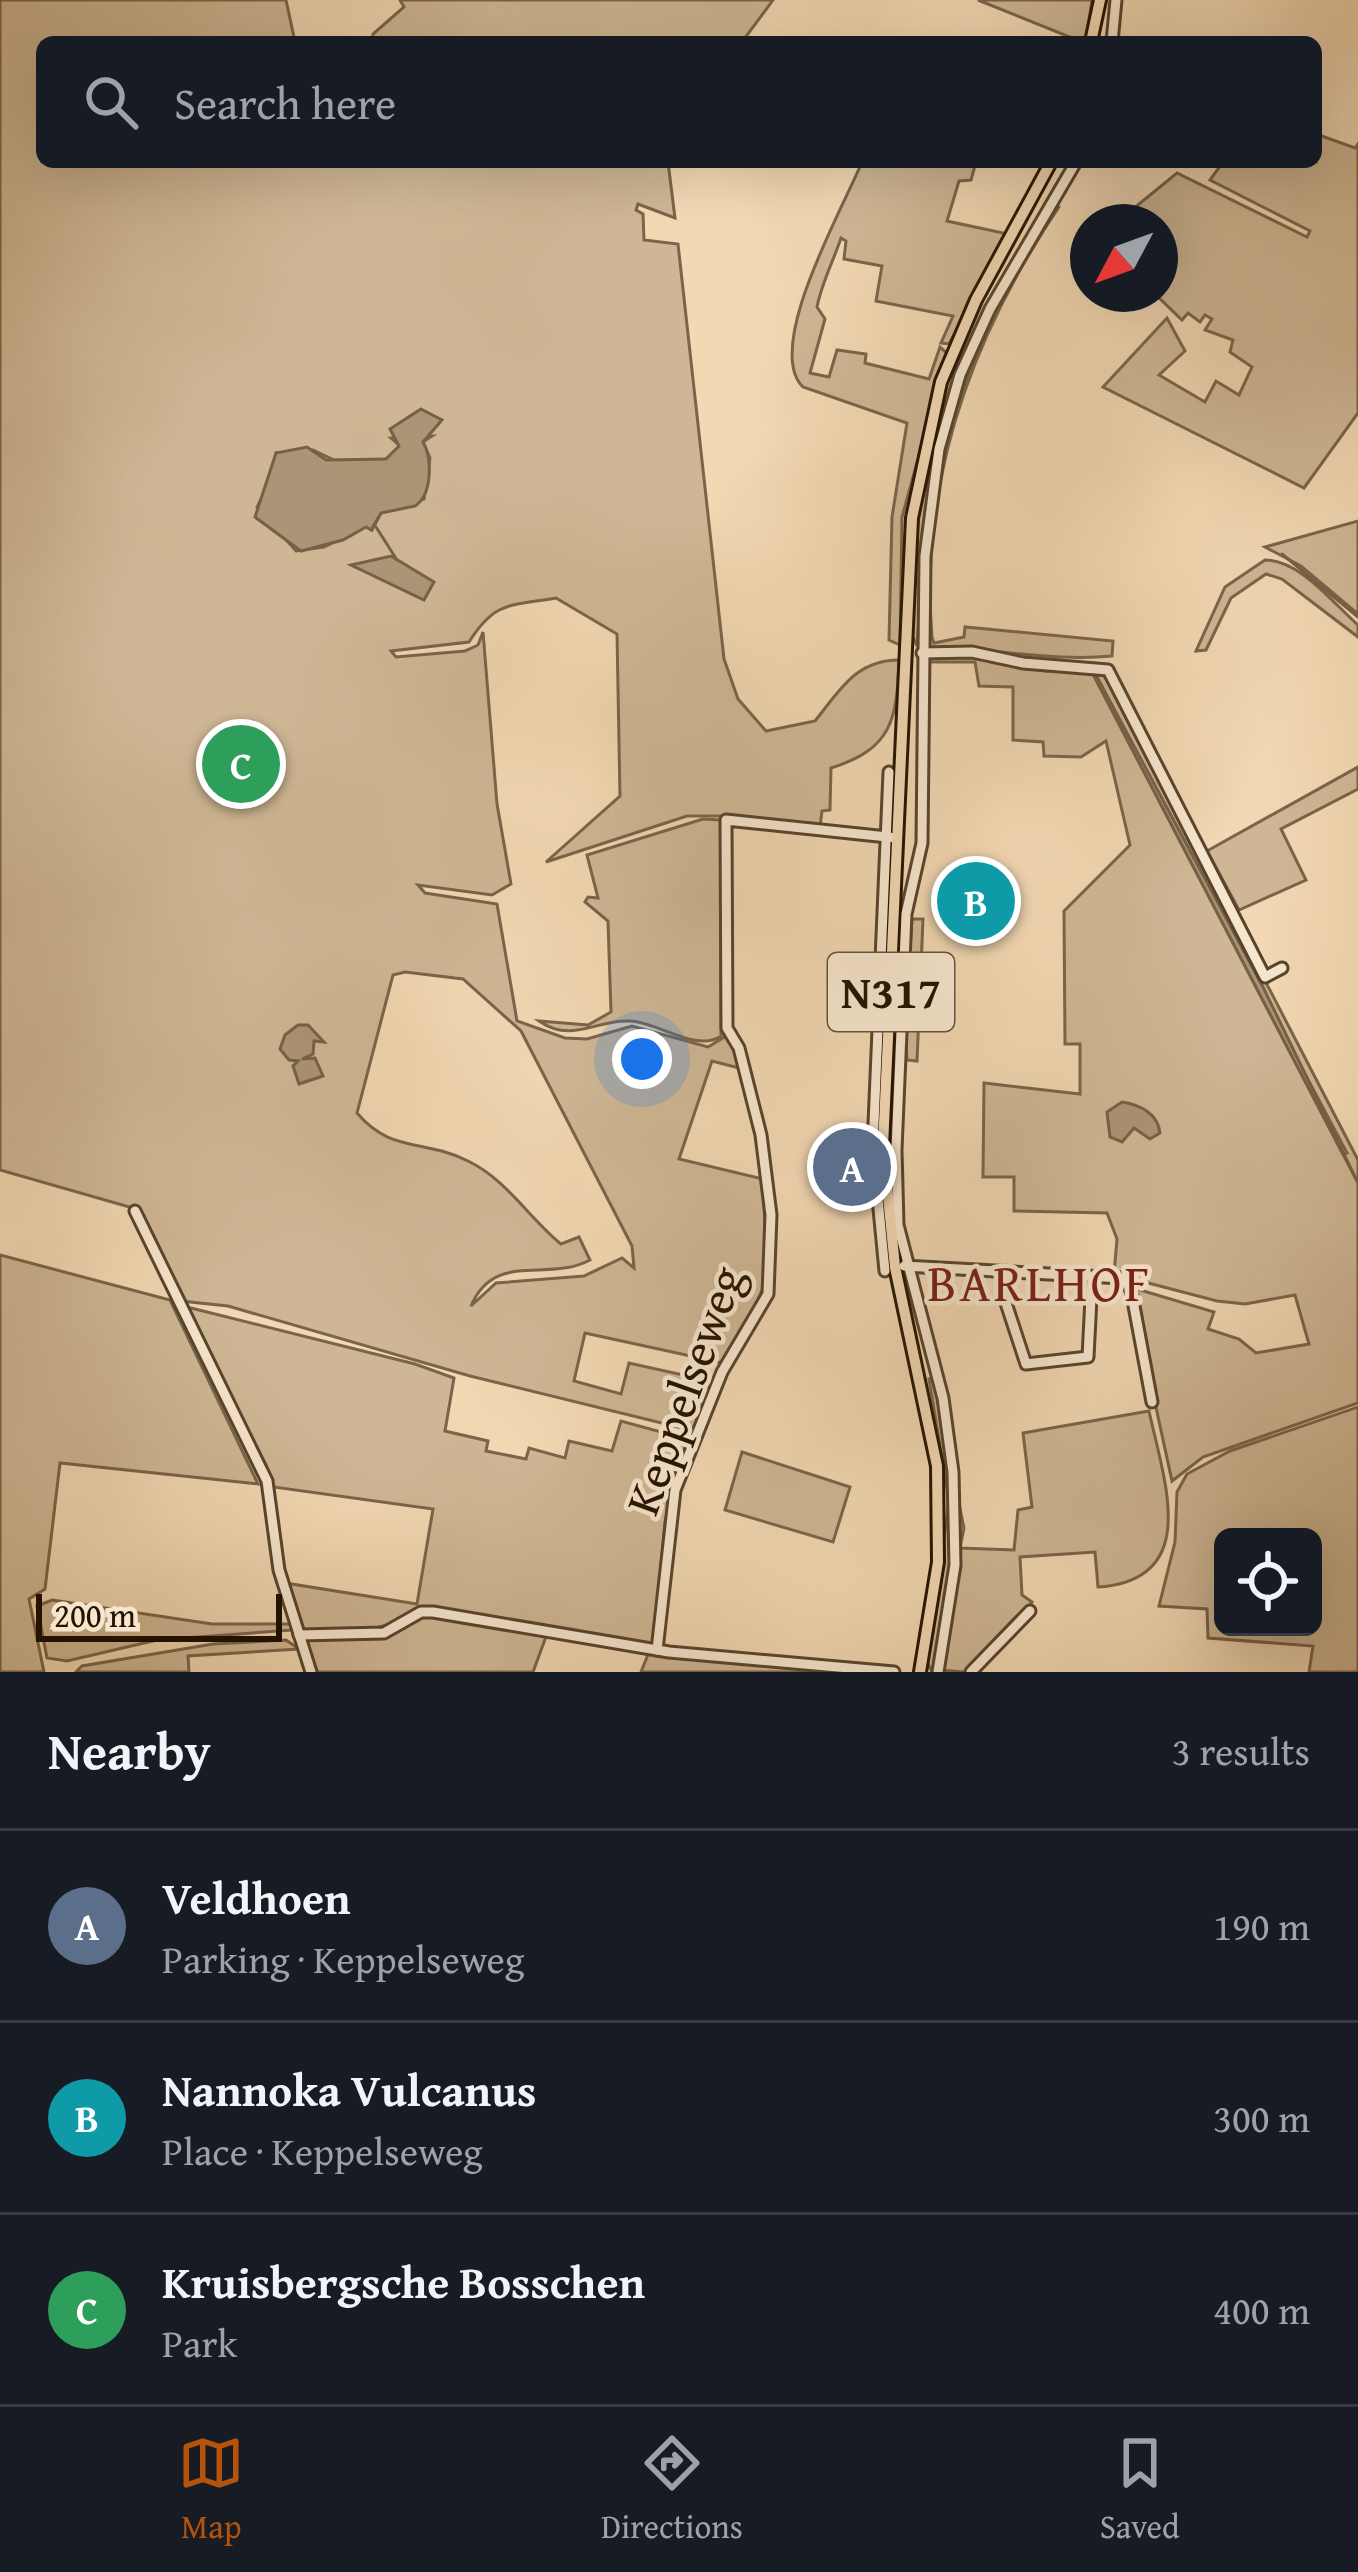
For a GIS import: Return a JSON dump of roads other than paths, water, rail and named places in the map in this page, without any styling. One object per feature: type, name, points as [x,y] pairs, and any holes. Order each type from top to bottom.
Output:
[{"type":"main road","points":[[1092,36],[1100,0]]},
{"type":"main road","name":"N317","points":[[920,1672],[934,1595],[938,1504],[923,1378],[879,1178],[892,838],[918,474],[955,349],[1048,168]]},
{"type":"street","points":[[1113,36],[1116,0]]},
{"type":"street","points":[[938,1672],[956,1546],[949,1435],[938,1375],[896,1268],[906,914],[922,843],[922,653],[931,495],[952,400],[969,353],[1072,168]]},
{"type":"street","points":[[1038,190],[1053,197]]},
{"type":"street","points":[[955,349],[969,353]]},
{"type":"street","points":[[906,652],[972,652],[1023,663],[1108,670],[1264,976],[1282,968]]},
{"type":"street","points":[[901,762],[921,761]]},
{"type":"street","points":[[889,772],[892,838]]},
{"type":"street","name":"Keppelseweg","points":[[657,1649],[675,1490],[722,1372],[768,1294],[771,1215],[761,1135],[740,1048],[727,1028],[726,820],[892,838]]},
{"type":"street","points":[[135,1211],[267,1481],[279,1570],[311,1672]]},
{"type":"street","points":[[896,1268],[1006,1271],[1129,1283],[1152,1402]]},
{"type":"street","points":[[1006,1271],[1004,1297],[1026,1364],[1088,1357],[1092,1278]]},
{"type":"street","points":[[923,1378],[938,1375]]},
{"type":"street","points":[[971,1672],[1030,1611]]},
{"type":"street","points":[[299,1635],[384,1633],[421,1612],[433,1612],[657,1649],[895,1672]]},
{"type":"waterway","points":[[376,527],[397,560]]},
{"type":"waterway","points":[[1282,554],[1358,617]]},
{"type":"place","name":"Kruisbergsche Bosschen","points":[[241,764]]},
{"type":"place","name":"Nannoka Vulcanus","points":[[976,901]]},
{"type":"place","name":"Veldhoen","points":[[852,1167]]},
{"type":"district","name":"BARLHOF","points":[[1040,1283]]}]
